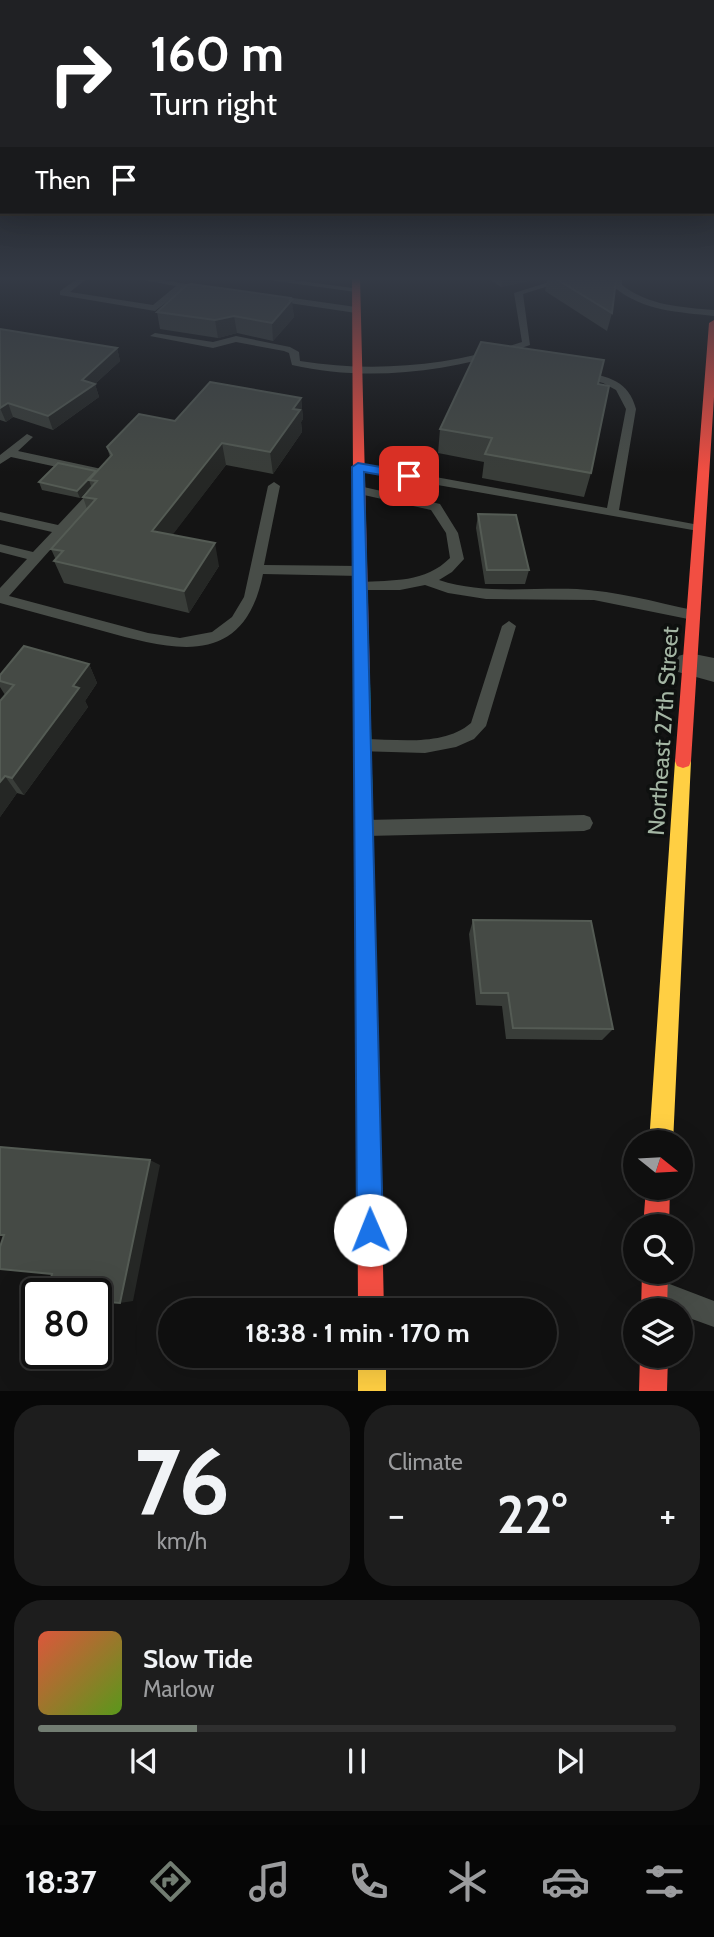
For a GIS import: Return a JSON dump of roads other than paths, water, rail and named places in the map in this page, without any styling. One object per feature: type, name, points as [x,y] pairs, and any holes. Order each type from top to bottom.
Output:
[{"type":"main road","points":[[357,342],[371,1298]]},
{"type":"main road","name":"Northeast 27th Street","points":[[662,1130],[701,667],[693,615],[709,442],[713,342]]},
{"type":"main road","points":[[372,1368],[372,1391]]},
{"type":"main road","points":[[653,1391],[654,1368]]},
{"type":"lane","points":[[193,342],[213,345],[227,342]]},
{"type":"lane","points":[[247,342],[288,349],[294,352],[295,363],[357,369],[446,366],[498,354],[527,342]]},
{"type":"lane","points":[[498,354],[514,361]]},
{"type":"lane","points":[[574,374],[619,384],[629,396],[631,409],[611,513]]},
{"type":"lane","points":[[5,457],[27,438]]},
{"type":"lane","points":[[5,457],[111,475],[0,598],[148,638],[180,643],[216,637],[237,621],[251,597],[274,486]]},
{"type":"lane","points":[[358,467],[699,529]]},
{"type":"lane","points":[[359,491],[436,507],[452,533],[457,559],[447,572],[429,582]]},
{"type":"lane","points":[[0,516],[61,530]]},
{"type":"lane","points":[[0,548],[36,556]]},
{"type":"lane","points":[[258,569],[360,579],[429,582],[473,595],[583,594],[693,615]]},
{"type":"lane","points":[[363,746],[453,743],[472,734],[478,726],[509,626]]},
{"type":"lane","points":[[364,828],[584,823]]},
{"type":"lane","points":[[655,1291],[714,1314]]}]
